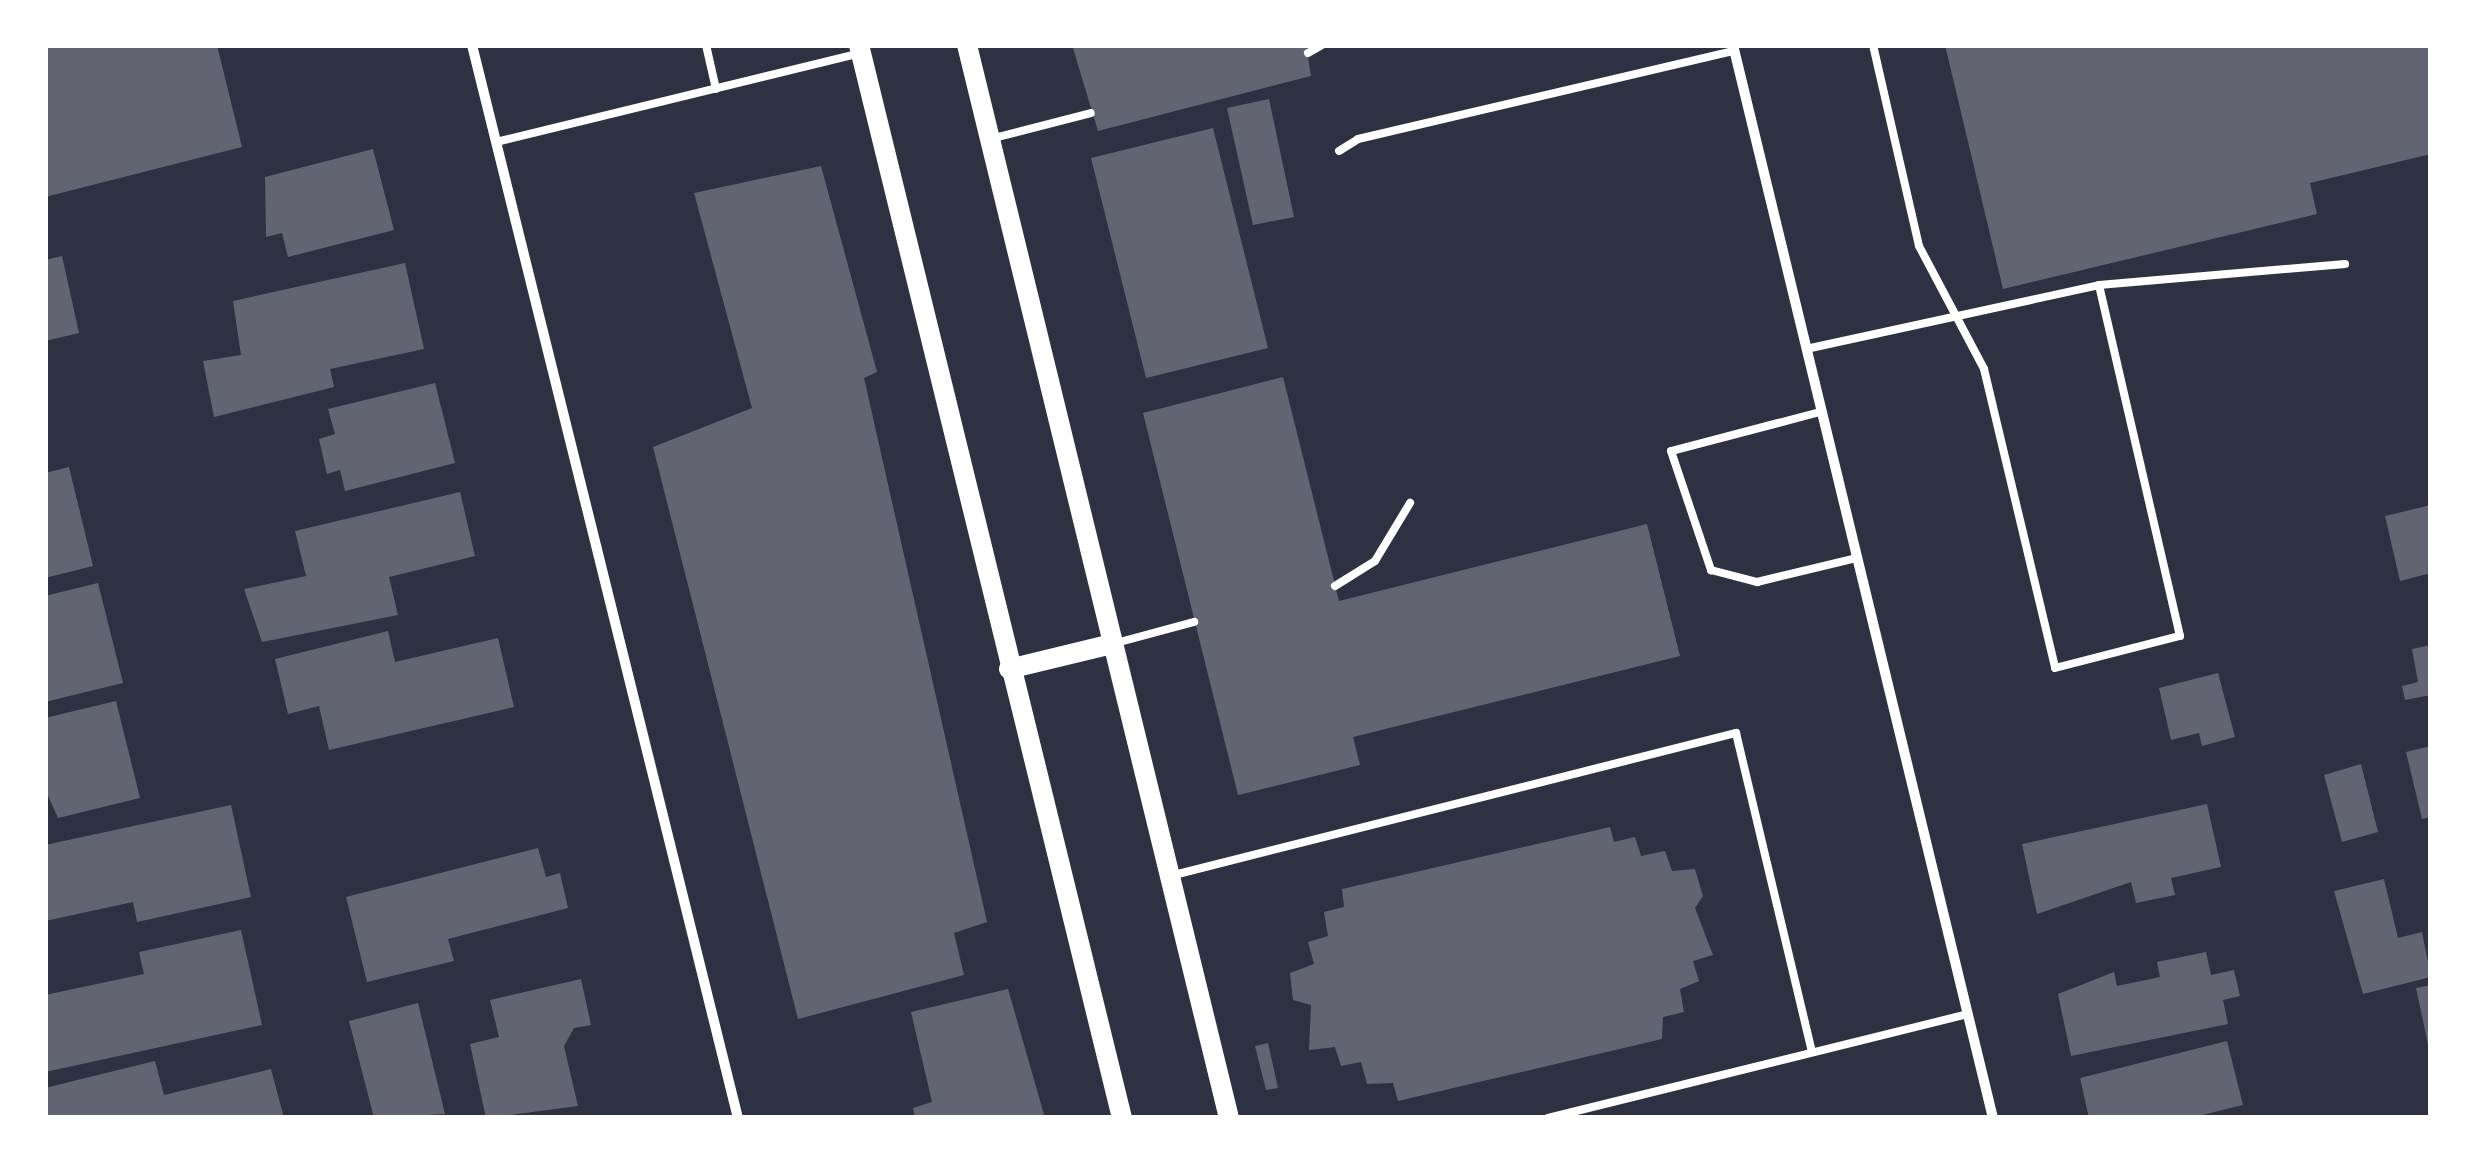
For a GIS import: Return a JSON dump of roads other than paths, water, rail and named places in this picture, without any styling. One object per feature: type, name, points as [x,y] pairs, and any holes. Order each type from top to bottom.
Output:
[{"type":"main road","points":[[968,45],[1228,1118]]},
{"type":"main road","points":[[860,49],[1122,1118]]},
{"type":"main road","points":[[1009,669],[1112,644]]},
{"type":"street","points":[[472,45],[738,1118]]},
{"type":"street","points":[[1734,48],[1993,1118]]},
{"type":"lane","points":[[706,45],[716,89]]},
{"type":"lane","points":[[1308,53],[1322,45]]},
{"type":"lane","points":[[1872,45],[1919,246],[1984,369],[2055,668],[2180,636],[2100,285]]},
{"type":"lane","points":[[1339,151],[1358,139],[1583,90],[1734,48]]},
{"type":"lane","points":[[496,142],[716,89],[860,49]]},
{"type":"lane","points":[[990,139],[1091,114]]},
{"type":"lane","points":[[1806,349],[2100,285],[2344,264]]},
{"type":"lane","points":[[1820,412],[1671,451],[1710,570],[1756,582],[1856,558]]},
{"type":"lane","points":[[1335,586],[1375,561],[1410,504]]},
{"type":"lane","points":[[1112,644],[1194,622]]},
{"type":"lane","points":[[1169,876],[1736,733],[1812,1051]]},
{"type":"lane","points":[[1548,1118],[1968,1014]]}]
